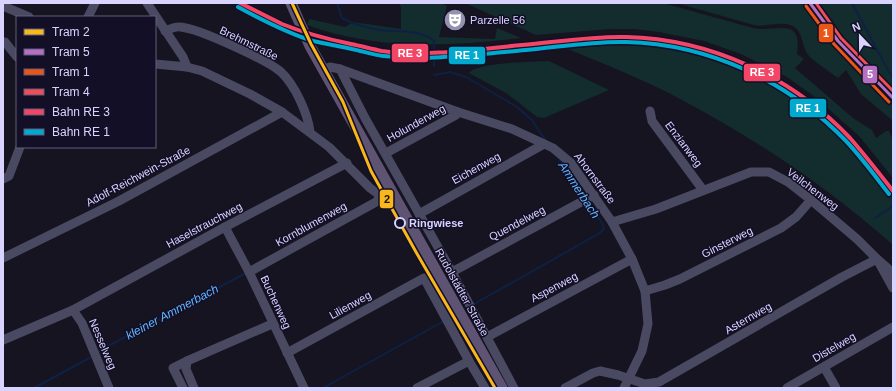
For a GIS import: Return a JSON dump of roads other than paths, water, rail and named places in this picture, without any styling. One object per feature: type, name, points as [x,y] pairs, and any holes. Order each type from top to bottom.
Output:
[{"type":"main road","name":"Rudolstädter Straße","points":[[291,3],[310,46],[351,122],[502,388]]},
{"type":"street","points":[[88,16],[95,3]]},
{"type":"street","points":[[147,3],[156,16]]},
{"type":"street","points":[[3,6],[27,16]]},
{"type":"street","points":[[156,16],[183,57],[187,67]]},
{"type":"street","name":"Brehmstraße","points":[[166,31],[179,26],[196,31],[231,45],[271,65],[281,73],[295,92],[303,106],[309,122],[310,132]]},
{"type":"street","points":[[5,42],[16,56]]},
{"type":"street","points":[[156,64],[187,67],[217,77],[282,112],[310,132],[347,163],[370,188],[378,194],[390,189]]},
{"type":"street","name":"Ahornstraße","points":[[323,70],[330,67],[340,69],[458,112],[512,129],[548,145],[571,163],[589,198],[612,222],[632,259],[645,291],[648,324],[642,351],[624,388]]},
{"type":"street","name":"Rudolstädter Straße","points":[[340,69],[365,118],[452,272],[514,388]]},
{"type":"street","name":"Enzianweg","points":[[650,111],[652,121],[703,190]]},
{"type":"street","name":"Adolf-Reichwein-Straße","points":[[3,258],[119,201],[282,112]]},
{"type":"street","name":"Holunderweg","points":[[386,153],[456,115],[458,112]]},
{"type":"street","name":"Eichenweg","points":[[419,214],[548,145]]},
{"type":"street","points":[[3,179],[9,176],[20,148]]},
{"type":"street","name":"Haselstrauchweg","points":[[3,340],[73,310],[225,227],[347,163]]},
{"type":"street","name":"Veilchenweg","points":[[612,222],[656,209],[751,172],[769,172],[788,182],[811,200],[857,239],[893,273]]},
{"type":"street","name":"Kornblumenweg","points":[[249,272],[376,202],[380,196],[378,194]]},
{"type":"street","name":"Quendelweg","points":[[452,272],[589,198]]},
{"type":"street","name":"Ginsterweg","points":[[645,291],[680,279],[781,228],[796,217],[811,200]]},
{"type":"street","name":"Buchenweg","points":[[225,227],[249,272],[272,324],[304,388]]},
{"type":"street","name":"Aspenweg","points":[[487,337],[632,259]]},
{"type":"street","points":[[877,259],[893,288]]},
{"type":"street","name":"Asternweg","points":[[565,388],[597,372],[611,373],[645,384],[659,382],[842,277],[877,259]]},
{"type":"street","name":"Lilienweg","points":[[287,353],[424,278],[469,361]]},
{"type":"street","name":"Nesselweg","points":[[73,310],[82,323],[109,388]]},
{"type":"street","points":[[183,388],[173,368],[272,324]]},
{"type":"street","name":"Distelweg","points":[[787,388],[893,326]]},
{"type":"street","points":[[417,388],[469,361],[485,388]]},
{"type":"street","points":[[187,362],[186,369],[194,388]]},
{"type":"street","points":[[824,367],[836,388]]},
{"type":"waterway","name":"Ammerbach","points":[[337,3],[342,18],[355,24],[380,30],[422,34],[428,37],[434,41],[434,66]]},
{"type":"waterway","points":[[852,3],[893,77]]},
{"type":"waterway","name":"Ammerbach","points":[[434,75],[450,72],[466,77],[517,107],[532,120],[546,141]]},
{"type":"waterway","name":"Ammerbach","points":[[558,157],[585,197]]},
{"type":"waterway","name":"Ammerbach","points":[[474,304],[600,233],[604,229],[602,223],[588,202]]},
{"type":"waterway","points":[[875,218],[893,206]]},
{"type":"waterway","name":"kleiner Ammerbach","points":[[99,351],[246,273]]},
{"type":"waterway","name":"Ammerbach","points":[[323,388],[444,321]]},
{"type":"waterway","name":"kleiner Ammerbach","points":[[34,388],[93,356]]},
{"type":"tram line","name":"2","points":[[292,3],[311,44],[343,102],[371,171],[495,388]]},
{"type":"tram line","name":"5","points":[[810,3],[838,41],[893,98]]},
{"type":"tram line","name":"4","points":[[816,3],[841,38],[893,91]]},
{"type":"tram line","name":"1","points":[[806,6],[834,44],[889,102]]},
{"type":"place","name":"Parzelle 56","points":[[455,20]]},
{"type":"place","name":"Ringwiese","points":[[400,223]]}]
